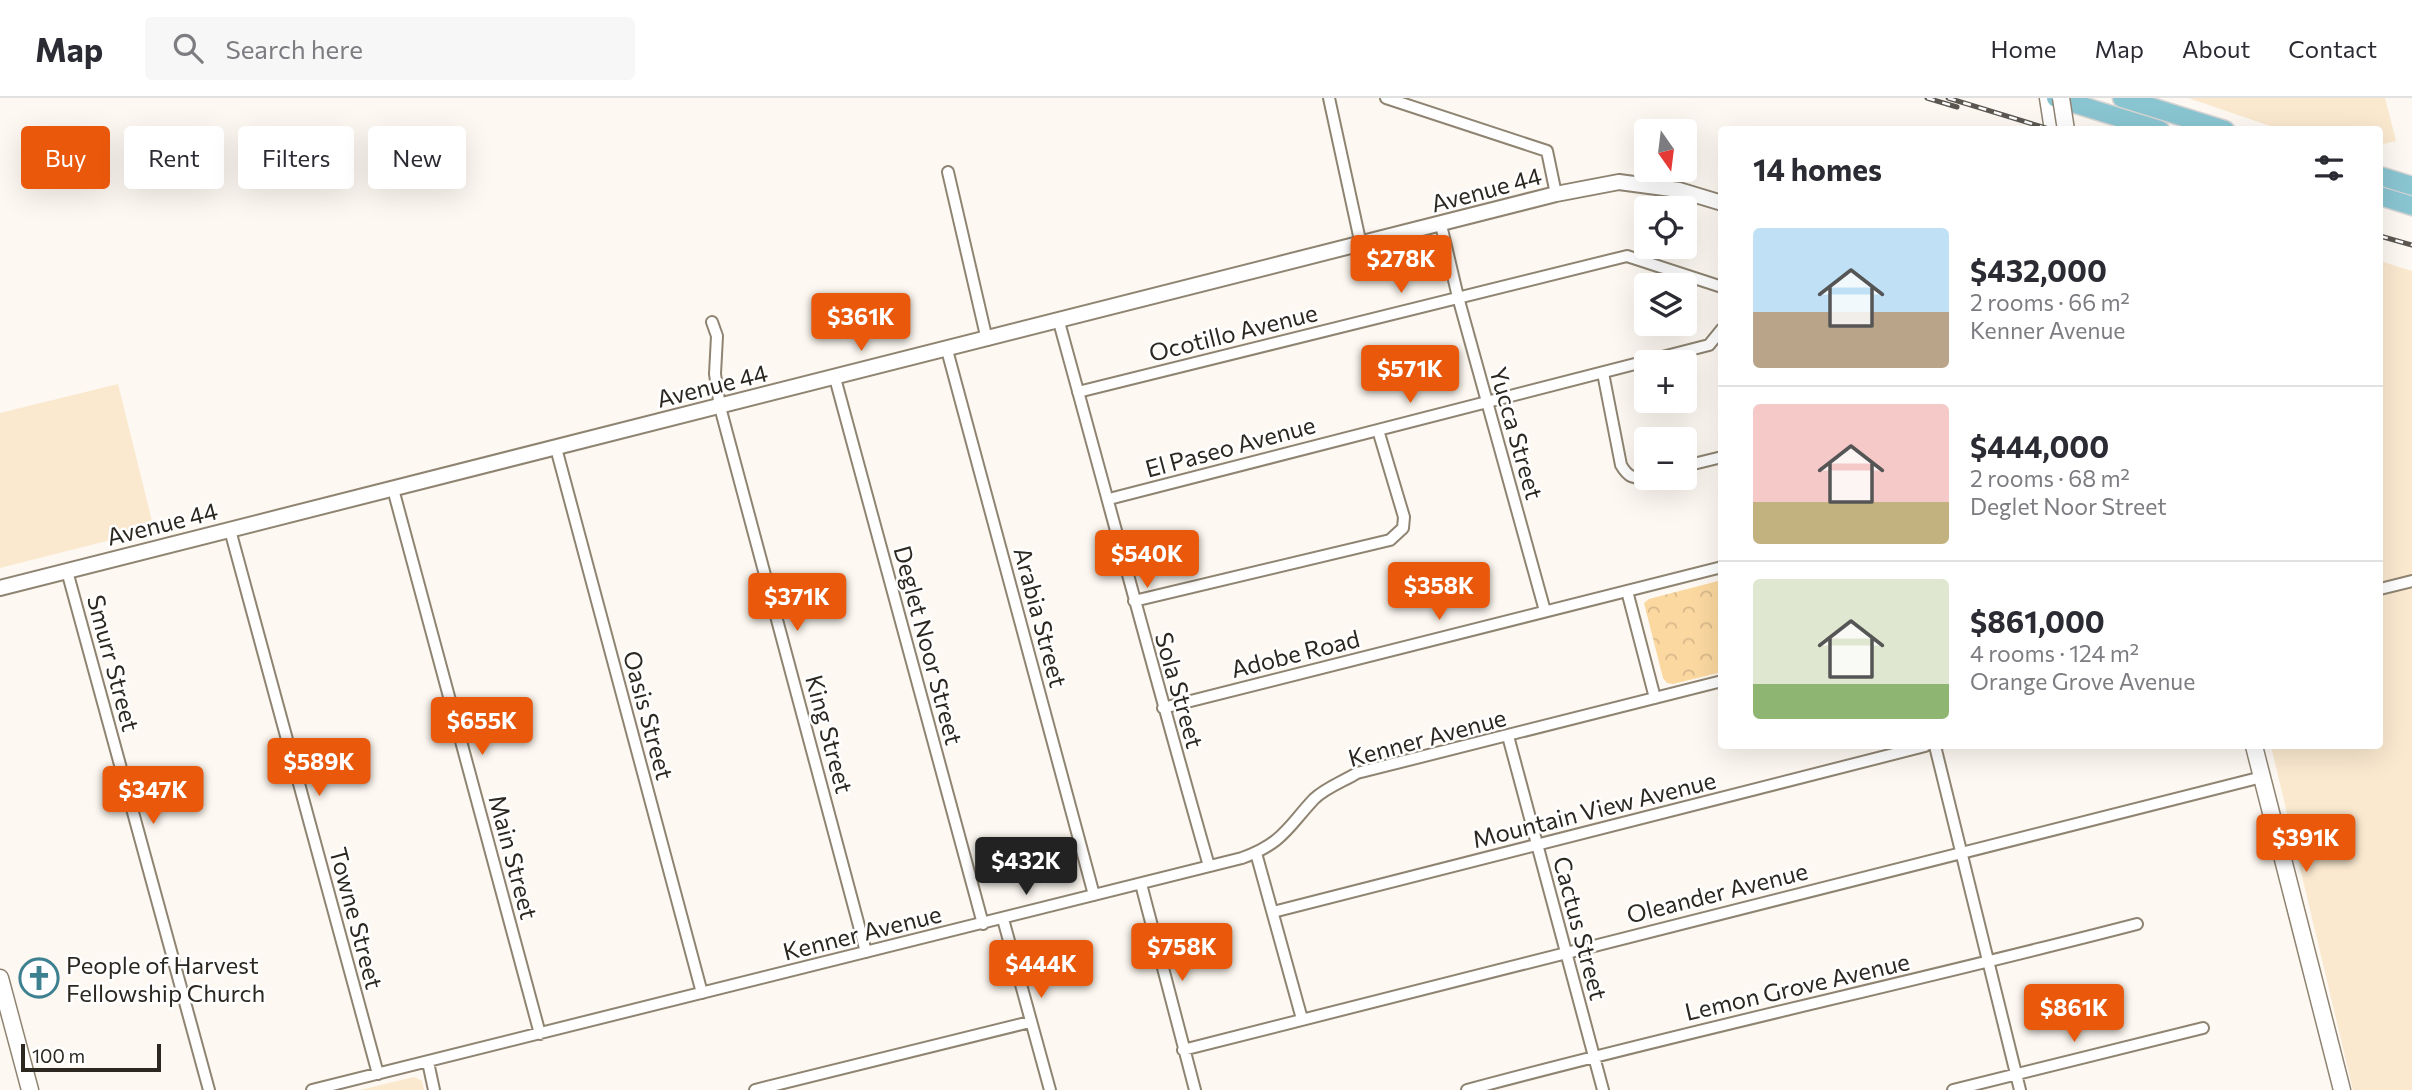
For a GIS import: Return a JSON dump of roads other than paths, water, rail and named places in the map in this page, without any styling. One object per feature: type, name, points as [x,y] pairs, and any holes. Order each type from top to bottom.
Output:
[{"type":"main road","points":[[2048,98],[2052,126]]},
{"type":"main road","points":[[2065,126],[2059,98],[2147,126]]},
{"type":"main road","points":[[2122,98],[2212,126]]},
{"type":"main road","points":[[2383,177],[2412,186]]},
{"type":"main road","points":[[2383,197],[2412,206]]},
{"type":"main road","points":[[2255,749],[2343,1090]]},
{"type":"main road","points":[[0,978],[30,1090]]},
{"type":"street","points":[[1329,98],[1361,245]]},
{"type":"street","points":[[1386,98],[1547,151],[1556,194]]},
{"type":"street","points":[[948,172],[987,340]]},
{"type":"street","name":"Avenue 44","points":[[0,588],[1556,194],[1619,183],[1679,190],[1718,202]]},
{"type":"street","name":"Yucca Street","points":[[1441,225],[1458,297],[1545,611]]},
{"type":"street","name":"Ocotillo Avenue","points":[[1078,393],[1627,256],[1718,286]]},
{"type":"street","name":"Sola Street","points":[[1059,321],[1163,708],[1209,866]]},
{"type":"street","name":"King Street","points":[[712,322],[717,336],[715,374],[720,407],[866,952]]},
{"type":"street","name":"El Paseo Avenue","points":[[1108,499],[1709,345],[1718,334]]},
{"type":"street","name":"Arabia Street","points":[[947,349],[1094,895]]},
{"type":"street","points":[[1603,373],[1621,465],[1627,475],[1634,477]]},
{"type":"street","name":"Deglet Noor Street","points":[[835,378],[983,924]]},
{"type":"street","points":[[1134,601],[1390,540],[1403,528],[1404,517],[1377,429]]},
{"type":"street","name":"Oasis Street","points":[[556,448],[702,993]]},
{"type":"street","points":[[1697,463],[1718,458]]},
{"type":"street","name":"Main Street","points":[[393,489],[540,1034]]},
{"type":"street","name":"Towne Street","points":[[230,530],[378,1074]]},
{"type":"street","name":"Adobe Road","points":[[1163,708],[1718,568]]},
{"type":"street","name":"Smurr Street","points":[[67,571],[209,1090]]},
{"type":"street","points":[[2383,588],[2412,581]]},
{"type":"street","points":[[1627,590],[1655,698]]},
{"type":"street","name":"Kenner Avenue","points":[[312,1090],[1003,919],[1256,853],[1288,831],[1316,797],[1357,773],[1718,682]]},
{"type":"street","name":"Cactus Street","points":[[1508,736],[1603,1090]]},
{"type":"street","name":"Mountain View Avenue","points":[[1273,912],[1913,749]]},
{"type":"street","points":[[1936,749],[2020,1090]]},
{"type":"street","name":"Oleander Avenue","points":[[1183,1050],[2262,777]]},
{"type":"street","points":[[1256,853],[1302,1019]]},
{"type":"street","points":[[1141,884],[1195,1090]]},
{"type":"street","points":[[1003,919],[1049,1090]]},
{"type":"street","name":"Lemon Grove Avenue","points":[[1467,1090],[1594,1056],[2137,924]]},
{"type":"street","points":[[755,1090],[1030,1022]]},
{"type":"street","points":[[1953,1090],[2203,1028]]},
{"type":"street","points":[[428,1062],[434,1090]]},
{"type":"railway","points":[[1927,98],[1957,107]]},
{"type":"railway","points":[[1948,98],[2039,126]]},
{"type":"railway","points":[[2383,237],[2412,245]]},
{"type":"place","name":"People of Harvest Fellowship Church","points":[[39,978]]}]
